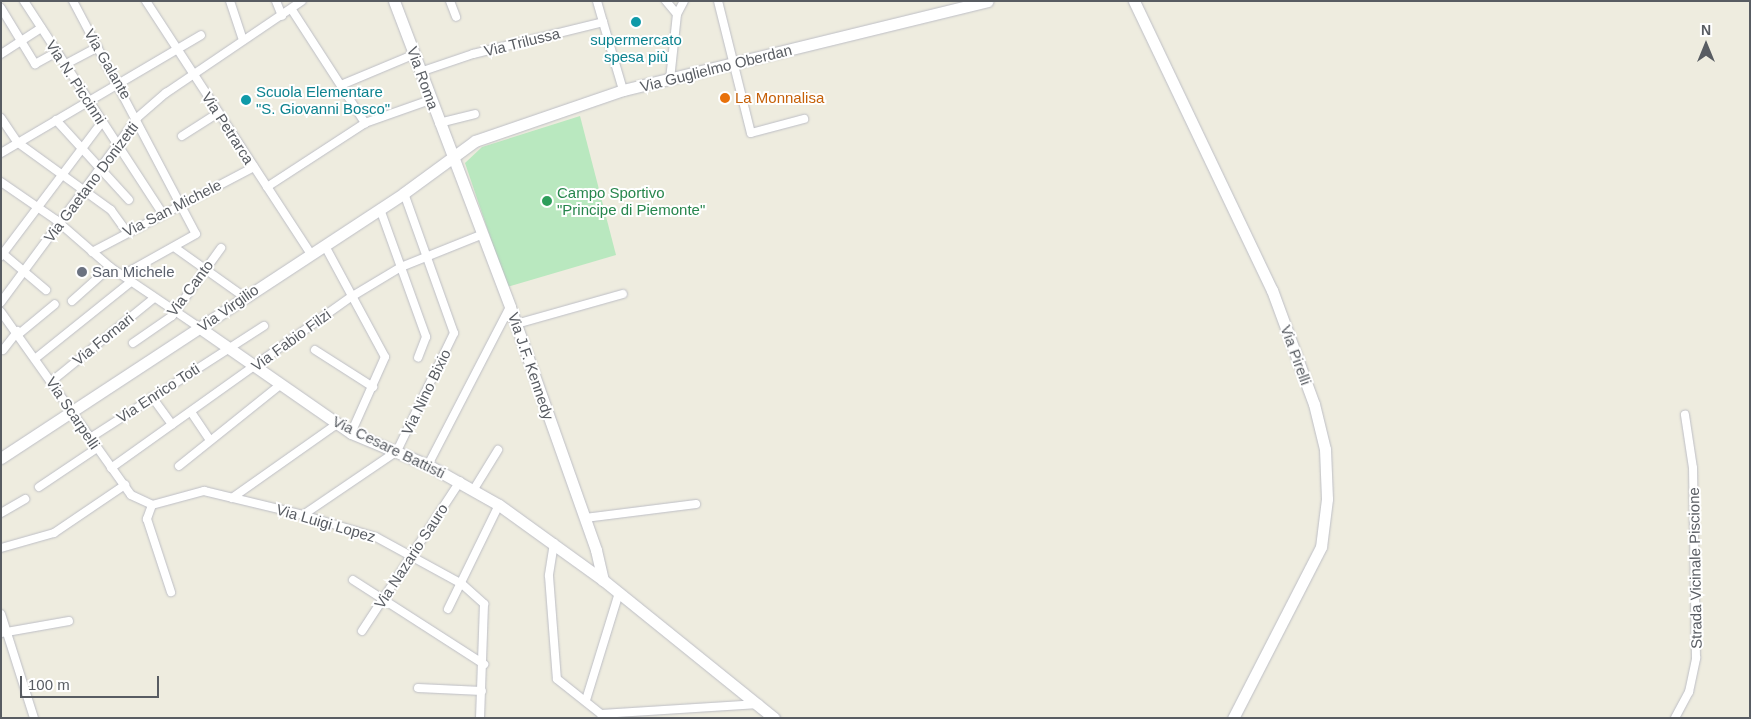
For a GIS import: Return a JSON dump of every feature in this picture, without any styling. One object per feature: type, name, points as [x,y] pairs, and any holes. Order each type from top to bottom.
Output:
[{"type":"street","name":"Via N. Piccinni","points":[[24,1],[162,213]]},
{"type":"street","name":"Via Galante","points":[[72,1],[138,118],[196,234],[174,247]]},
{"type":"street","name":"Via Petrarca","points":[[146,1],[311,254]]},
{"type":"street","points":[[230,1],[243,40]]},
{"type":"street","points":[[276,1],[282,16]]},
{"type":"street","name":"Via Gaetano Donizetti","points":[[1,302],[138,118],[243,40],[292,10],[302,1]]},
{"type":"street","name":"Via Roma","points":[[394,1],[451,154]]},
{"type":"street","points":[[450,1],[456,17]]},
{"type":"street","points":[[597,1],[623,90]]},
{"type":"street","points":[[666,1],[677,14]]},
{"type":"street","points":[[670,80],[677,14],[684,1]]},
{"type":"street","points":[[718,1],[751,133],[804,120]]},
{"type":"street","name":"Via Guglielmo Oberdan","points":[[451,154],[475,141],[623,90],[988,1]]},
{"type":"street","name":"Via Pirelli","points":[[1134,1],[1272,290],[1314,404],[1325,449],[1327,499],[1321,548],[1233,718]]},
{"type":"street","points":[[1,8],[35,64],[57,52]]},
{"type":"street","points":[[292,10],[365,123]]},
{"type":"street","name":"Via Trilussa","points":[[420,72],[473,54],[603,22]]},
{"type":"street","points":[[1,54],[41,28]]},
{"type":"street","points":[[1,153],[17,142],[179,51],[201,36]]},
{"type":"street","points":[[66,64],[98,47]]},
{"type":"street","points":[[341,85],[414,54]]},
{"type":"street","points":[[267,187],[365,123],[430,100]]},
{"type":"street","points":[[182,136],[218,113]]},
{"type":"street","points":[[439,123],[475,114]]},
{"type":"street","points":[[1,118],[17,142],[111,210],[126,231]]},
{"type":"street","points":[[56,120],[129,200]]},
{"type":"street","points":[[46,290],[2,254],[102,122]]},
{"type":"street","name":"Via Virgilio","points":[[1,458],[200,328],[243,296],[325,246],[404,193],[451,154]]},
{"type":"street","name":"Via J.F. Kennedy","points":[[451,154],[510,307],[585,518],[603,580]]},
{"type":"street","name":"Via San Michele","points":[[92,252],[126,231],[254,167]]},
{"type":"street","name":"Via Cesare Battisti","points":[[1,182],[60,223],[110,267],[337,424],[428,465],[460,481],[499,505],[603,580],[774,718]]},
{"type":"street","points":[[404,193],[427,256]]},
{"type":"street","points":[[380,209],[426,337],[418,358]]},
{"type":"street","name":"Via Fabio Filzi","points":[[111,468],[254,368],[351,297],[401,267],[483,234]]},
{"type":"street","points":[[325,246],[385,357],[352,432]]},
{"type":"street","points":[[123,275],[174,247],[243,296]]},
{"type":"street","name":"Via Canto","points":[[133,343],[174,312],[221,248]]},
{"type":"street","name":"Via Nino Bixio","points":[[397,451],[454,333],[427,256]]},
{"type":"street","points":[[72,301],[110,267]]},
{"type":"street","points":[[36,358],[132,282]]},
{"type":"street","points":[[516,324],[623,294]]},
{"type":"street","name":"Via Fornari","points":[[52,381],[154,298]]},
{"type":"street","points":[[2,350],[19,332],[55,304]]},
{"type":"street","points":[[428,465],[510,307]]},
{"type":"street","name":"Via Scarpelli","points":[[1,312],[19,332],[111,468],[136,499],[152,505]]},
{"type":"street","name":"Via Enrico Toti","points":[[90,438],[264,326]]},
{"type":"street","points":[[314,350],[373,387]]},
{"type":"street","points":[[179,466],[280,386]]},
{"type":"street","points":[[152,397],[172,425]]},
{"type":"street","points":[[191,412],[210,440]]},
{"type":"street","name":"Strada Vicinale Piscione","points":[[1675,718],[1689,692],[1696,658],[1693,468],[1685,415]]},
{"type":"street","points":[[232,498],[337,424]]},
{"type":"street","points":[[39,487],[97,448]]},
{"type":"street","points":[[474,489],[498,450]]},
{"type":"street","points":[[303,515],[397,451]]},
{"type":"street","name":"Via Nazario Sauro","points":[[362,631],[460,481]]},
{"type":"street","points":[[1,548],[54,533],[125,484]]},
{"type":"street","name":"Via Luigi Lopez","points":[[152,505],[196,492],[232,498],[303,515],[376,536],[462,584],[484,604],[484,664]]},
{"type":"street","points":[[1,513],[25,499]]},
{"type":"street","points":[[585,518],[696,504]]},
{"type":"street","points":[[152,505],[147,519],[171,592]]},
{"type":"street","points":[[448,609],[462,584],[499,505]]},
{"type":"street","points":[[554,544],[549,576],[556,679],[586,700],[600,716],[758,704]]},
{"type":"street","points":[[353,580],[484,664],[480,718]]},
{"type":"street","points":[[586,700],[619,593]]},
{"type":"street","points":[[1,614],[4,633],[34,718]]},
{"type":"street","points":[[4,633],[69,621]]},
{"type":"street","points":[[418,688],[482,691]]},
{"type":"green space","name":"Campo Sportivo \"Principe di Piemonte\"","points":[[580,116],[616,255],[507,287],[465,163],[482,147]]},
{"type":"place","name":"supermercato spesa più","points":[[636,22]]},
{"type":"place","name":"La Monnalisa","points":[[725,98]]},
{"type":"place","name":"Scuola Elementare \"S. Giovanni Bosco\"","points":[[246,100]]},
{"type":"place","name":"Campo Sportivo \"Principe di Piemonte\"","points":[[547,201]]},
{"type":"place","name":"San Michele","points":[[82,272]]}]
